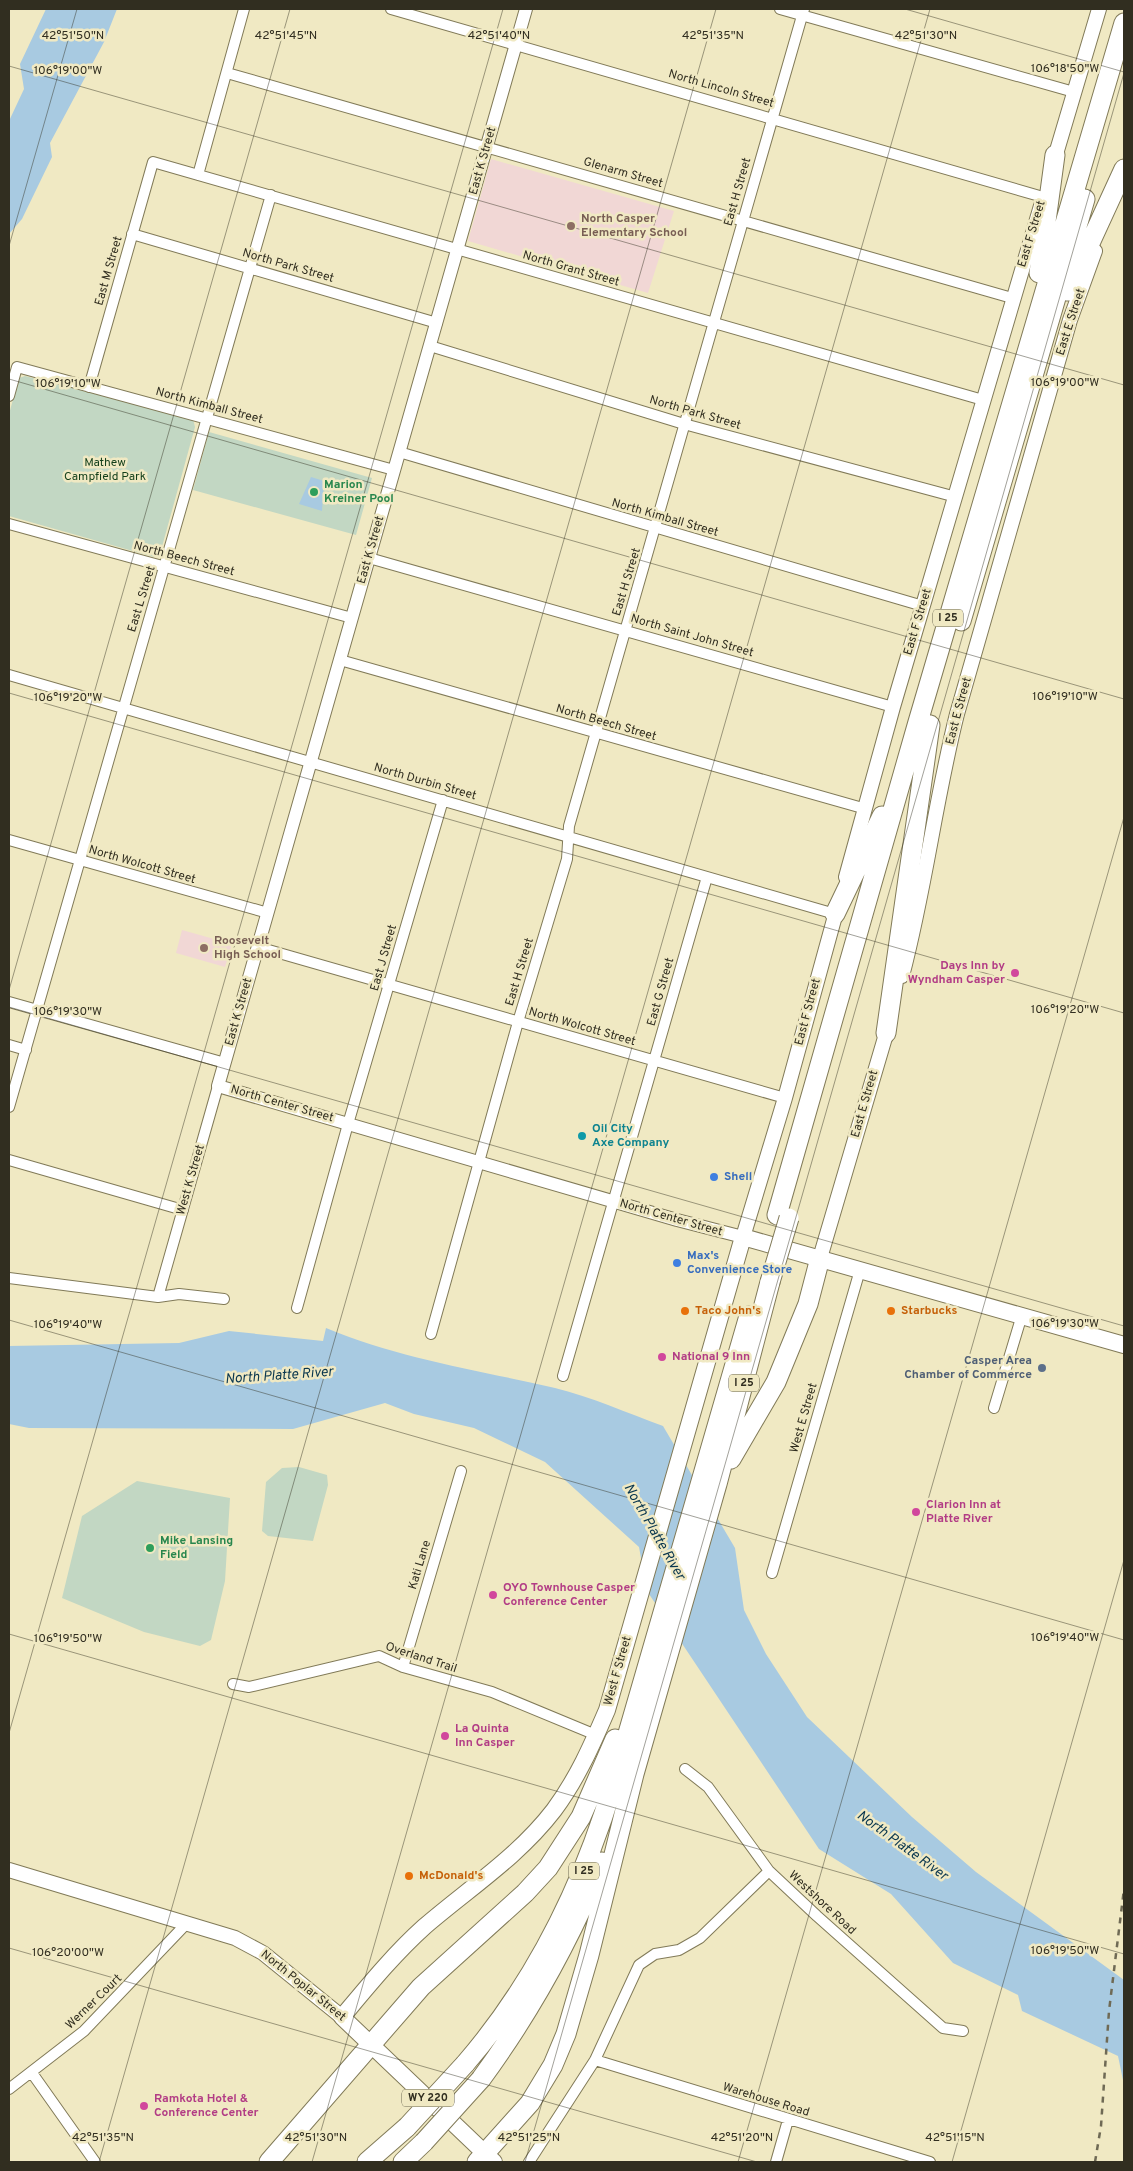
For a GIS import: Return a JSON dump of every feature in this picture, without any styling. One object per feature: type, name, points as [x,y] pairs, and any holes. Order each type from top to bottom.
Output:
[{"type":"highway","name":"I 25","points":[[367,2162],[407,2127],[465,2064],[496,2026],[528,1979],[578,1884],[604,1814],[706,1464],[765,1281],[1019,398],[1124,22]]},
{"type":"highway","name":"I 25","points":[[1019,398],[1124,67]]},
{"type":"highway","points":[[1019,398],[1041,262],[1055,156]]},
{"type":"highway","points":[[1019,398],[1124,170]]},
{"type":"highway","points":[[886,1033],[924,723]]},
{"type":"highway","points":[[835,914],[880,822],[924,723]]},
{"type":"highway","points":[[717,1484],[776,1382],[808,1304],[820,1258]]},
{"type":"highway","name":"I 25","points":[[403,2162],[424,2142],[481,2079],[529,2011],[560,1956],[597,1874],[634,1774],[717,1484],[765,1281]]},
{"type":"highway","points":[[269,2162],[421,1987],[525,1893],[562,1849],[594,1791],[650,1653]]},
{"type":"highway","points":[[486,2160],[530,2103],[553,2065],[566,2034],[589,1955],[634,1774]]},
{"type":"main road","name":"East F Street","points":[[743,1238],[785,1098],[893,707],[956,498],[1012,298],[1099,9]]},
{"type":"main road","name":"East E Street","points":[[820,1258],[886,1033],[913,929],[942,774],[957,714],[1070,320],[1124,170]]},
{"type":"main road","name":"North Center Street","points":[[743,1238],[820,1258],[1124,1345]]},
{"type":"main road","name":"West F Street","points":[[342,2017],[380,1971],[424,1927],[494,1871],[542,1824],[571,1785],[607,1710],[743,1238]]},
{"type":"main road","name":"North Poplar Street","points":[[9,1870],[235,1938],[263,1953],[371,2043],[486,2160]]},
{"type":"street","points":[[198,174],[244,9]]},
{"type":"street","name":"North Lincoln Street","points":[[391,9],[773,117],[1043,196]]},
{"type":"street","name":"East K Street","points":[[225,1063],[526,9]]},
{"type":"street","points":[[780,9],[803,12],[1074,92]]},
{"type":"street","name":"East H Street","points":[[431,1334],[518,1022],[567,859],[569,826],[803,12]]},
{"type":"street","name":"Glenarm Street","points":[[227,73],[1012,298]]},
{"type":"street","name":"North Grant Street","points":[[152,162],[983,400]]},
{"type":"street","name":"East M Street","points":[[89,387],[152,162]]},
{"type":"street","name":"East L Street","points":[[9,1103],[38,1011],[79,860],[271,196]]},
{"type":"street","name":"North Park Street","points":[[132,234],[436,323]]},
{"type":"street","name":"North Park Street","points":[[430,346],[684,424],[956,498]]},
{"type":"street","name":"North Kimball Street","points":[[9,396],[17,367],[394,470]]},
{"type":"street","name":"North Kimball Street","points":[[400,452],[923,606]]},
{"type":"street","name":"North Beech Street","points":[[9,524],[352,618]]},
{"type":"street","name":"North Saint John Street","points":[[369,558],[893,707]]},
{"type":"street","name":"North Beech Street","points":[[340,660],[866,809]]},
{"type":"street","name":"North Durbin Street","points":[[9,675],[835,914]]},
{"type":"street","name":"East J Street","points":[[297,1308],[348,1124],[443,800]]},
{"type":"street","name":"North Wolcott Street","points":[[9,840],[268,913]]},
{"type":"street","name":"East G Street","points":[[563,1376],[707,877]]},
{"type":"street","name":"North Wolcott Street","points":[[258,948],[785,1098]]},
{"type":"street","points":[[9,1002],[225,1063]]},
{"type":"street","points":[[9,1045],[26,1050]]},
{"type":"street","name":"West K Street","points":[[158,1298],[225,1063]]},
{"type":"street","name":"North Center Street","points":[[218,1086],[743,1238]]},
{"type":"street","points":[[9,1160],[183,1210]]},
{"type":"street","name":"West E Street","points":[[772,1573],[860,1270]]},
{"type":"street","points":[[9,1278],[158,1298],[179,1294],[224,1299]]},
{"type":"street","points":[[994,1408],[1022,1315]]},
{"type":"street","name":"Kati Lane","points":[[403,1667],[461,1471]]},
{"type":"street","name":"Overland Trail","points":[[233,1684],[249,1686],[379,1656],[403,1667],[492,1692],[596,1735]]},
{"type":"street","name":"Westshore Road","points":[[685,1769],[708,1787],[769,1871],[943,2028],[963,2031]]},
{"type":"street","points":[[528,2162],[595,2060],[639,1965],[655,1954],[679,1950],[700,1938],[769,1871]]},
{"type":"street","name":"Werner Court","points":[[9,2089],[84,2031],[187,1923]]},
{"type":"street","name":"Warehouse Road","points":[[595,2060],[930,2162]]},
{"type":"street","points":[[32,2073],[95,2162]]},
{"type":"street","points":[[776,2162],[788,2120]]},
{"type":"shaded area","name":"North Casper Elementary School","points":[[491,159],[674,211],[648,293],[468,241]]},
{"type":"shaded area","name":"Roosevelt High School","points":[[182,930],[232,944],[225,967],[176,953]]},
{"type":"green space","name":"Mathew Campfield Park","points":[[25,376],[193,419],[195,427],[160,554],[154,557],[9,516],[9,414],[19,378]]},
{"type":"green space","name":"Marion Kreiner Pool","points":[[209,432],[372,478],[356,535],[193,490]]},
{"type":"green space","points":[[299,1467],[327,1475],[328,1485],[313,1541],[268,1536],[262,1531],[266,1482],[282,1468]]},
{"type":"green space","name":"Mike Lansing Field","points":[[137,1481],[230,1498],[225,1581],[211,1640],[200,1646],[144,1632],[62,1598],[82,1516]]},
{"type":"water","points":[[46,9],[117,9],[104,42],[50,143],[52,157],[22,219],[9,234],[9,121],[24,89],[20,64]]},
{"type":"water","name":"Marion Kreiner Pool","points":[[311,477],[324,481],[322,511],[299,504]]},
{"type":"water","name":"North Platte River","points":[[326,1328],[354,1339],[411,1356],[569,1392],[663,1426],[735,1548],[744,1610],[766,1654],[807,1717],[912,1817],[976,1872],[1124,1980],[1124,2085],[1118,2056],[1022,2011],[1018,1995],[953,1963],[891,1894],[819,1849],[647,1591],[639,1547],[545,1462],[474,1428],[414,1414],[385,1403],[293,1429],[29,1428],[9,1424],[9,1346],[179,1343],[229,1331],[323,1341]]},
{"type":"railway","points":[[1095,2162],[1101,2126],[1109,2011],[1124,1889]]},
{"type":"place","name":"North Casper Elementary School","points":[[571,226]]},
{"type":"place","name":"Marion Kreiner Pool","points":[[314,492]]},
{"type":"place","name":"Roosevelt High School","points":[[204,948]]},
{"type":"place","name":"Days Inn by Wyndham Casper","points":[[1015,973]]},
{"type":"place","name":"Oil City Axe Company","points":[[582,1136]]},
{"type":"place","name":"Shell","points":[[714,1177]]},
{"type":"place","name":"Max's Convenience Store","points":[[677,1263]]},
{"type":"place","name":"Taco John's","points":[[685,1311]]},
{"type":"place","name":"Starbucks","points":[[891,1311]]},
{"type":"place","name":"National 9 Inn","points":[[662,1357]]},
{"type":"place","name":"Casper Area Chamber of Commerce","points":[[1042,1368]]},
{"type":"place","name":"Clarion Inn at Platte River","points":[[916,1512]]},
{"type":"place","name":"Mike Lansing Field","points":[[150,1548]]},
{"type":"place","name":"OYO Townhouse Casper Conference Center","points":[[493,1595]]},
{"type":"place","name":"La Quinta Inn Casper","points":[[445,1736]]},
{"type":"place","name":"McDonald's","points":[[409,1876]]},
{"type":"place","name":"Ramkota Hotel & Conference Center","points":[[144,2106]]}]
